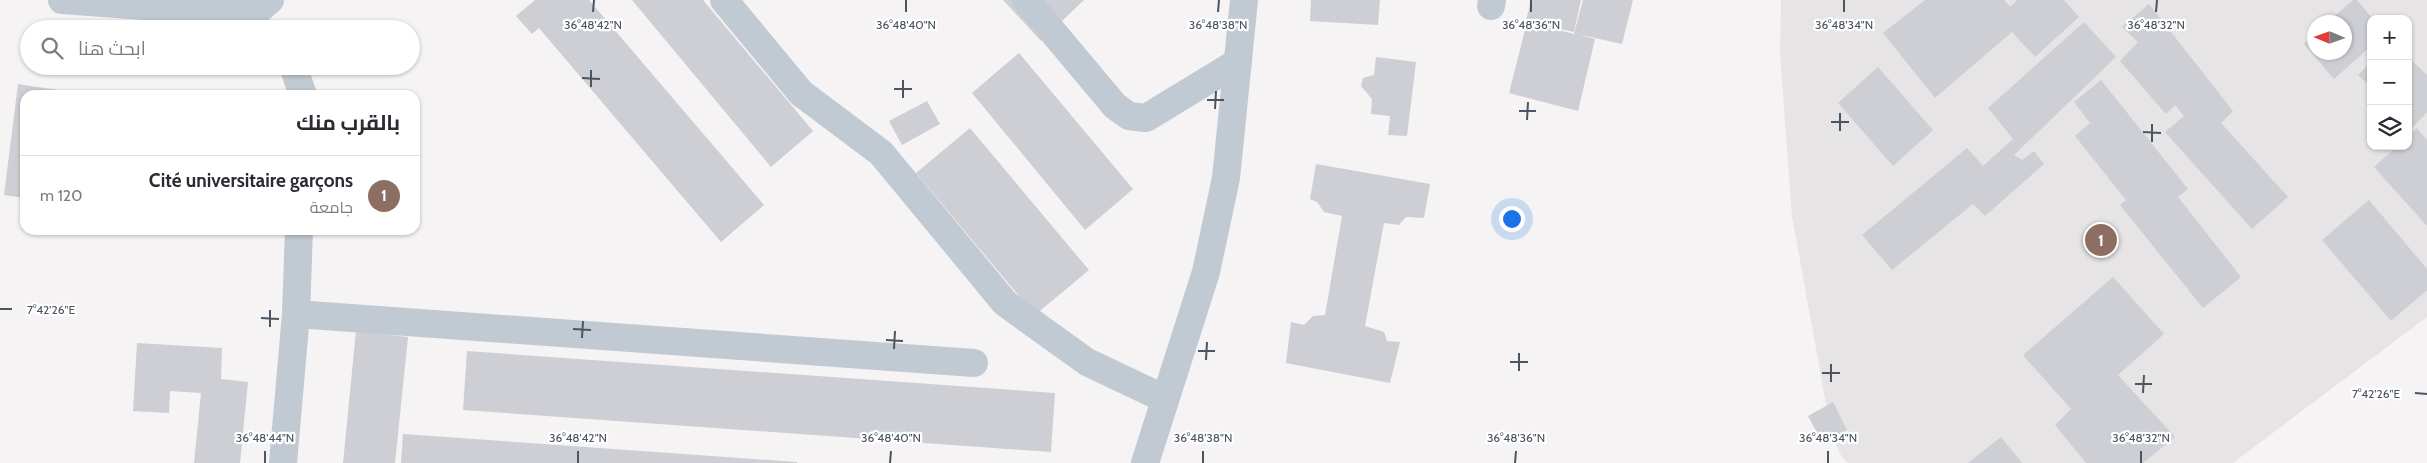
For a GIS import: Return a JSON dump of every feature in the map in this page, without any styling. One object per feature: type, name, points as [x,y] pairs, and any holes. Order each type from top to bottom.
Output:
[{"type":"street","points":[[62,0],[264,14]]},
{"type":"street","points":[[724,0],[801,93],[881,153],[1005,302],[1087,362],[1165,399]]},
{"type":"street","points":[[1026,0],[1115,106],[1129,116],[1146,118],[1238,62]]},
{"type":"street","points":[[1145,463],[1206,272],[1212,244],[1226,178],[1244,0]]},
{"type":"street","points":[[296,75],[301,90]]},
{"type":"street","points":[[283,463],[296,314],[299,235]]},
{"type":"street","points":[[296,314],[974,364]]},
{"type":"shaded area","points":[[1781,0],[2427,0],[2427,317],[2233,463],[1848,463],[1842,457],[1832,437],[1792,216],[1780,54]]},
{"type":"building","points":[[535,0],[589,0],[764,205],[721,242],[539,28],[532,34],[516,16]]},
{"type":"building","points":[[632,0],[703,0],[813,131],[771,167]]},
{"type":"building","points":[[1003,0],[1084,0],[1041,41]]},
{"type":"building","points":[[1311,0],[1380,0],[1378,25],[1310,21]]},
{"type":"building","points":[[1531,0],[1581,0],[1574,32],[1526,21]]},
{"type":"building","points":[[1583,0],[1633,0],[1622,44],[1577,34],[1595,39],[1578,111],[1509,93],[1527,22],[1574,34]]},
{"type":"building","points":[[1925,0],[2004,0],[2010,7],[2017,0],[2064,0],[2079,17],[2035,57],[2012,32],[1935,98],[1883,33]]},
{"type":"building","points":[[2353,0],[2357,0],[2370,15],[2367,15],[2367,50],[2334,79],[2318,60],[2352,60],[2352,15],[2336,15]]},
{"type":"building","points":[[2149,4],[2233,111],[2221,123],[2288,197],[2252,229],[2165,132],[2184,116],[2175,105],[2166,114],[2120,61],[2138,42],[2122,27]]},
{"type":"building","points":[[2084,22],[2116,57],[2014,155],[2022,160],[2034,151],[2044,164],[1985,216],[1973,204],[1892,270],[1862,235],[1967,148],[1983,166],[2013,139],[1988,108]]},
{"type":"building","points":[[1019,53],[1133,189],[1085,230],[972,93]]},
{"type":"building","points":[[1376,57],[1416,62],[1407,136],[1388,135],[1390,116],[1371,114],[1372,99],[1361,86],[1363,78],[1374,75]]},
{"type":"building","points":[[2412,61],[2427,75],[2427,112],[2412,128]]},
{"type":"building","points":[[2367,66],[2367,83],[2358,75]]},
{"type":"building","points":[[1878,67],[1933,130],[1893,166],[1838,103]]},
{"type":"building","points":[[2101,80],[2188,189],[2178,197],[2241,277],[2203,308],[2120,205],[2126,200],[2075,136],[2090,123],[2074,102]]},
{"type":"building","points":[[18,84],[58,90],[20,90],[20,197],[4,195]]},
{"type":"building","points":[[927,101],[940,124],[902,145],[889,121]]},
{"type":"building","points":[[970,128],[1089,270],[1035,315],[916,173]]},
{"type":"building","points":[[2417,128],[2427,140],[2427,226],[2374,167],[2393,150],[2412,150],[2412,132]]},
{"type":"building","points":[[1316,164],[1430,184],[1424,218],[1406,217],[1399,225],[1384,223],[1365,326],[1384,332],[1387,341],[1400,342],[1390,383],[1286,363],[1291,322],[1304,325],[1313,316],[1325,315],[1342,216],[1324,212],[1317,202],[1310,199]]},
{"type":"building","points":[[2369,200],[2427,269],[2427,290],[2391,321],[2322,240]]},
{"type":"building","points":[[2113,277],[2164,334],[2118,375],[2175,437],[2143,463],[2086,463],[2055,425],[2071,409],[2023,355]]},
{"type":"building","points":[[356,331],[408,337],[395,463],[343,463]]},
{"type":"building","points":[[137,343],[222,348],[221,379],[248,382],[240,463],[194,463],[201,393],[170,391],[169,413],[133,411]]},
{"type":"building","points":[[467,351],[1055,393],[1051,452],[463,410]]},
{"type":"building","points":[[1833,402],[1847,430],[1823,444],[1808,416]]},
{"type":"building","points":[[403,434],[797,462],[797,463],[401,463]]},
{"type":"building","points":[[2001,437],[2022,463],[1968,463]]},
{"type":"place","name":"Cité universitaire garçons","points":[[2101,240]]}]
